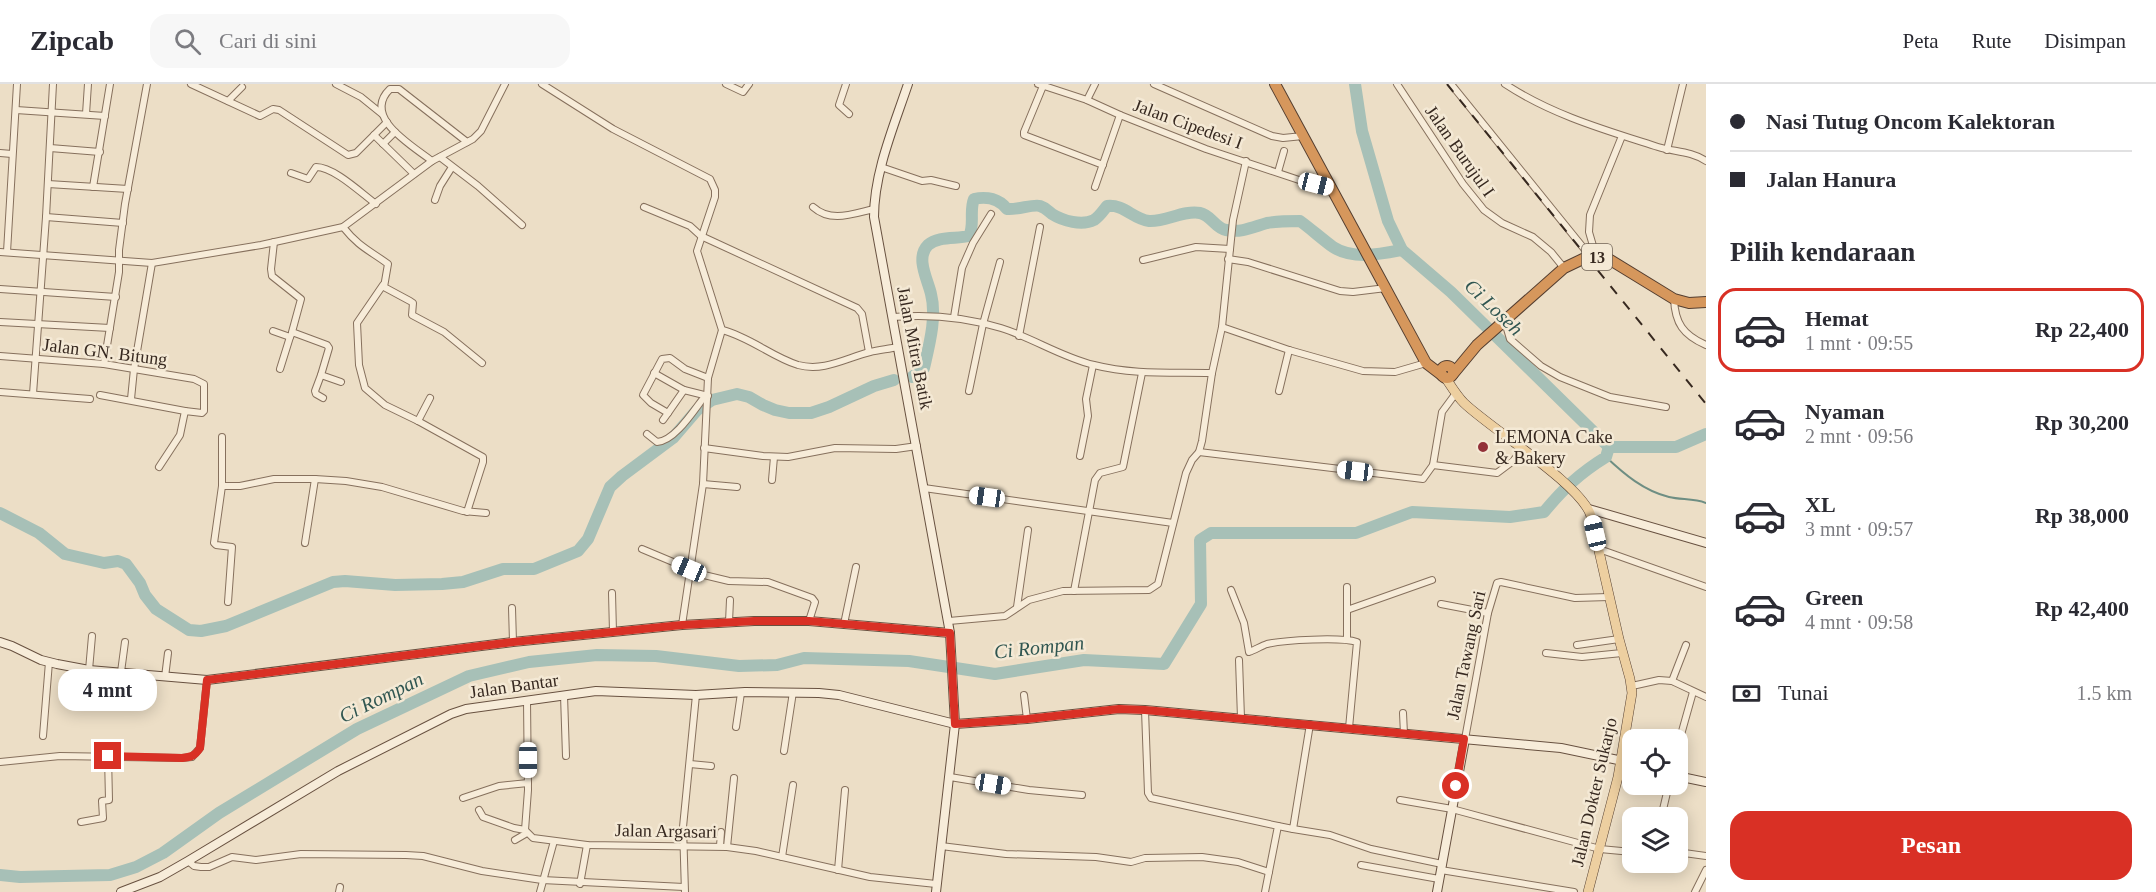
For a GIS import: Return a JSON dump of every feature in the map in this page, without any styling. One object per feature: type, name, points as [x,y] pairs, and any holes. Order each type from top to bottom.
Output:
[{"type":"highway","points":[[1275,84],[1426,363],[1447,373]]},
{"type":"highway","name":"13","points":[[1447,373],[1564,268],[1580,260],[1594,257],[1611,260],[1674,299],[1689,303],[1706,302]]},
{"type":"main road","name":"Jalan Dokter Sukarjo","points":[[1447,373],[1463,402],[1562,481],[1589,509],[1622,653],[1632,686],[1626,729]]},
{"type":"main road","name":"Jalan Dokter Sukarjo","points":[[1447,373],[1463,402]]},
{"type":"main road","name":"Jalan Dokter Sukarjo","points":[[1588,892],[1622,759]]},
{"type":"street","points":[[17,84],[3,252],[152,263],[274,242],[343,227],[432,161],[467,142],[481,131],[505,84]]},
{"type":"street","points":[[33,394],[53,84]]},
{"type":"street","points":[[86,114],[88,84]]},
{"type":"street","points":[[93,187],[110,84]]},
{"type":"street","points":[[104,364],[116,297],[118,250],[147,84]]},
{"type":"street","points":[[191,84],[260,116],[273,109],[279,110],[348,154],[356,153],[387,122]]},
{"type":"street","points":[[388,84],[399,89],[467,142]]},
{"type":"street","points":[[542,84],[613,129],[710,179],[715,190],[715,197],[697,247],[697,254],[722,330],[708,378],[704,484],[682,625]]},
{"type":"street","points":[[726,84],[743,92],[749,84]]},
{"type":"street","points":[[846,84],[838,105],[849,114]]},
{"type":"street","name":"Jalan Mitra Batik","points":[[908,84],[881,168],[873,209],[874,226],[949,621],[955,724],[936,888]]},
{"type":"street","points":[[1087,100],[1095,84]]},
{"type":"street","points":[[1154,84],[1272,136],[1283,138],[1303,136]]},
{"type":"street","name":"Jalan Burujul I","points":[[1397,84],[1463,184],[1484,210],[1502,223],[1533,237],[1551,252],[1564,268]]},
{"type":"street","points":[[1451,84],[1594,257]]},
{"type":"street","points":[[1505,84],[1541,106],[1564,116],[1666,150],[1693,154],[1706,160]]},
{"type":"street","points":[[1666,150],[1683,84]]},
{"type":"street","points":[[341,85],[382,114],[395,132],[432,161]]},
{"type":"street","points":[[1041,85],[1024,135],[1103,165]]},
{"type":"street","name":"Jalan Cipedesi I","points":[[1041,85],[1087,100],[1206,149],[1330,188]]},
{"type":"street","points":[[228,101],[243,87]]},
{"type":"street","points":[[382,114],[383,98],[390,89],[394,88]]},
{"type":"street","points":[[16,110],[105,116]]},
{"type":"street","points":[[1095,187],[1120,115]]},
{"type":"street","points":[[383,144],[395,132]]},
{"type":"street","points":[[374,135],[414,174]]},
{"type":"street","points":[[1594,257],[1589,232],[1590,215],[1622,136]]},
{"type":"street","points":[[50,148],[100,152]]},
{"type":"street","points":[[1278,172],[1284,151]]},
{"type":"street","points":[[0,153],[12,154]]},
{"type":"street","points":[[440,157],[478,186],[522,225]]},
{"type":"street","points":[[949,621],[1005,616],[1034,598],[1058,592],[1149,590],[1154,588],[1160,580],[1186,473],[1199,452],[1222,327],[1233,220],[1246,161]]},
{"type":"street","points":[[291,172],[308,179],[316,167],[326,168],[376,204]]},
{"type":"street","points":[[435,200],[440,186],[453,167]]},
{"type":"street","points":[[881,168],[922,181],[931,180],[956,186]]},
{"type":"street","points":[[48,184],[128,189]]},
{"type":"street","points":[[644,207],[690,226],[701,236],[860,310],[869,352]]},
{"type":"street","points":[[813,207],[822,215],[834,217],[873,209]]},
{"type":"street","points":[[954,318],[962,268],[973,243],[991,214]]},
{"type":"street","points":[[46,217],[123,223]]},
{"type":"street","points":[[343,227],[353,240],[388,264],[383,285],[357,323],[359,365],[365,388],[384,405],[483,457],[467,512]]},
{"type":"street","points":[[1019,336],[1040,227]]},
{"type":"street","points":[[274,242],[272,276],[302,300],[280,369]]},
{"type":"street","points":[[1143,260],[1196,247],[1230,249]]},
{"type":"street","points":[[1228,259],[1248,262],[1340,291],[1353,292],[1386,288]]},
{"type":"street","points":[[969,390],[983,324],[1000,262]]},
{"type":"street","points":[[130,399],[152,263]]},
{"type":"street","points":[[383,285],[388,291],[412,303],[412,315],[444,332],[482,363]]},
{"type":"street","points":[[0,289],[116,297]]},
{"type":"street","points":[[1674,299],[1674,316],[1679,325],[1706,345]]},
{"type":"street","points":[[893,317],[936,315],[1001,328],[1092,365],[1142,373],[1212,373]]},
{"type":"street","points":[[0,322],[110,328]]},
{"type":"street","points":[[1503,324],[1510,339],[1541,366],[1560,377],[1610,397],[1666,407]]},
{"type":"street","points":[[1222,327],[1348,367],[1377,372],[1405,370],[1426,363]]},
{"type":"street","points":[[722,330],[737,333],[795,364],[806,366],[835,364],[869,352],[898,347]]},
{"type":"street","points":[[273,331],[327,345],[329,348],[315,391],[324,398]]},
{"type":"street","points":[[1279,390],[1289,350]]},
{"type":"street","name":"Jalan GN. Bitung","points":[[0,356],[104,364],[194,379],[204,384],[204,411],[202,413],[185,411]]},
{"type":"street","points":[[668,413],[644,397],[646,387],[662,359],[670,358],[685,369],[708,378]]},
{"type":"street","points":[[1080,456],[1088,416],[1086,399],[1092,365]]},
{"type":"street","points":[[654,373],[707,400]]},
{"type":"street","points":[[1074,591],[1096,476],[1123,467],[1142,373]]},
{"type":"street","points":[[321,375],[341,382]]},
{"type":"street","points":[[663,420],[684,390]]},
{"type":"street","points":[[0,392],[90,399]]},
{"type":"street","points":[[1199,452],[1420,479],[1427,476],[1433,465],[1440,418],[1444,407],[1456,393]]},
{"type":"street","points":[[100,395],[185,411],[180,435],[159,467]]},
{"type":"street","points":[[418,421],[430,398]]},
{"type":"street","points":[[647,434],[657,442],[661,442],[679,430],[707,400]]},
{"type":"street","points":[[222,437],[222,486],[214,543],[232,547],[228,602]]},
{"type":"street","points":[[704,448],[788,457],[835,448],[917,447]]},
{"type":"street","points":[[1433,465],[1497,473],[1513,461],[1523,449]]},
{"type":"street","points":[[772,480],[774,457]]},
{"type":"street","points":[[222,486],[240,486],[274,479],[346,481],[382,487],[467,512],[486,513]]},
{"type":"street","points":[[305,543],[315,479]]},
{"type":"street","points":[[704,484],[737,487]]},
{"type":"street","points":[[924,488],[1173,523]]},
{"type":"street","points":[[1589,509],[1706,543]]},
{"type":"street","points":[[1017,607],[1028,530]]},
{"type":"street","points":[[642,549],[704,575],[729,581],[768,582],[812,598],[815,602],[809,621]]},
{"type":"street","points":[[1599,549],[1706,587]]},
{"type":"street","points":[[844,624],[856,567]]},
{"type":"street","points":[[1347,610],[1432,580]]},
{"type":"street","name":"Jalan Tawang Sari","points":[[1464,739],[1495,586],[1501,582],[1575,598],[1609,597]]},
{"type":"street","points":[[1347,587],[1347,639]]},
{"type":"street","points":[[1231,590],[1244,622],[1249,652],[1271,644],[1347,639],[1358,643],[1348,728]]},
{"type":"street","points":[[612,593],[613,632]]},
{"type":"street","points":[[729,622],[730,600]]},
{"type":"street","points":[[1441,604],[1488,613]]},
{"type":"street","points":[[512,608],[513,642]]},
{"type":"street","points":[[0,642],[49,662],[89,670],[207,680],[513,642],[729,622],[809,621],[950,633]]},
{"type":"street","points":[[89,670],[92,636]]},
{"type":"street","points":[[1577,645],[1619,639]]},
{"type":"street","points":[[121,672],[125,642]]},
{"type":"street","points":[[1672,681],[1686,645]]},
{"type":"street","points":[[165,677],[168,653]]},
{"type":"street","points":[[1546,653],[1582,657],[1622,653]]},
{"type":"street","points":[[1239,660],[1241,718]]},
{"type":"street","points":[[43,736],[49,662]]},
{"type":"street","points":[[0,762],[51,757],[192,757],[200,748],[207,680]]},
{"type":"street","points":[[1632,686],[1659,680],[1672,681],[1706,697]]},
{"type":"street","name":"Jalan Bantar","points":[[121,892],[160,877],[338,771],[438,719],[466,709],[596,691],[696,695],[793,692],[839,695],[955,724],[1119,709],[1145,710],[1561,748],[1622,759]]},
{"type":"street","points":[[784,752],[793,692]]},
{"type":"street","points":[[1683,729],[1693,692]]},
{"type":"street","points":[[736,727],[741,693]]},
{"type":"street","points":[[564,695],[566,756]]},
{"type":"street","points":[[188,861],[194,866],[209,867],[232,857],[256,860],[301,854],[406,855],[423,856],[482,871],[542,880],[684,890],[683,827],[696,695]]},
{"type":"street","points":[[1024,695],[1027,719]]},
{"type":"street","points":[[515,840],[526,831],[527,701]]},
{"type":"street","points":[[1145,710],[1151,798],[1330,835],[1441,871]]},
{"type":"street","points":[[1404,713],[1404,734]]},
{"type":"street","points":[[1293,829],[1310,724]]},
{"type":"street","points":[[1437,892],[1464,739]]},
{"type":"street","points":[[81,822],[104,818],[102,801],[110,800],[108,756]]},
{"type":"street","points":[[690,764],[711,766]]},
{"type":"street","points":[[950,777],[1029,790],[1082,795]]},
{"type":"street","points":[[724,846],[734,778]]},
{"type":"street","points":[[1688,779],[1706,783]]},
{"type":"street","points":[[463,798],[499,786],[528,783]]},
{"type":"street","points":[[782,857],[793,785]]},
{"type":"street","points":[[838,870],[845,790]]},
{"type":"street","points":[[1400,800],[1452,809],[1600,849],[1622,851]]},
{"type":"street","name":"Jalan Argasari","points":[[479,810],[483,817],[526,831],[533,838],[587,845],[724,846],[756,850],[870,877],[936,888]]},
{"type":"street","points":[[1266,892],[1278,826]]},
{"type":"street","points":[[721,832],[724,846]]},
{"type":"street","points":[[540,892],[554,841]]},
{"type":"street","points":[[580,884],[587,845]]},
{"type":"street","points":[[941,846],[1006,854],[1096,857],[1133,861],[1152,858],[1202,857],[1238,862],[1269,872]]},
{"type":"street","points":[[1688,854],[1706,856]]},
{"type":"street","points":[[1360,866],[1441,871],[1574,892]]},
{"type":"street","points":[[1695,892],[1706,870]]},
{"type":"waterway","name":"Ci Loseh","points":[[1355,84],[1362,131],[1388,221],[1402,250],[1451,292],[1609,447],[1676,447],[1706,434]]},
{"type":"waterway","points":[[912,377],[924,368],[933,322],[933,303],[922,263],[924,250],[937,240],[969,236],[974,199],[992,199],[1007,209],[1040,206],[1062,219],[1078,223],[1094,220],[1107,206],[1124,209],[1138,218],[1149,221],[1187,213],[1200,213],[1222,229],[1232,231],[1271,222],[1300,221],[1333,247],[1349,254],[1367,255],[1402,250]]},
{"type":"waterway","points":[[0,513],[39,533],[65,554],[104,563],[118,561],[126,564],[156,609],[189,630],[201,631],[226,626],[333,582],[395,585],[442,584],[463,582],[503,569],[534,569],[578,551],[588,539],[610,487],[673,438],[697,410],[712,400],[737,394],[749,397],[775,410],[789,413],[811,413],[874,386],[894,380]]},
{"type":"waterway","name":"Ci Rompan","points":[[0,875],[20,877],[110,875],[136,867],[163,853],[219,813],[357,729],[469,676],[529,662],[597,655],[656,656],[739,666],[777,665],[804,658],[909,661],[995,674],[1084,660],[1164,664],[1201,604],[1200,540],[1211,533],[1356,533],[1412,512],[1510,517],[1544,512],[1572,482],[1606,457],[1609,447]]},
{"type":"waterway","points":[[1606,457],[1627,476],[1651,491],[1669,497],[1706,503]]},
{"type":"railway","points":[[1447,84],[1706,404]]},
{"type":"place","name":"LEMONA Cake & Bakery","points":[[1483,447]]},
{"type":"route","points":[[108,756],[192,757],[200,748],[207,680],[513,642],[682,625],[809,621],[950,633],[955,724],[1119,709],[1464,739],[1456,786]]}]
